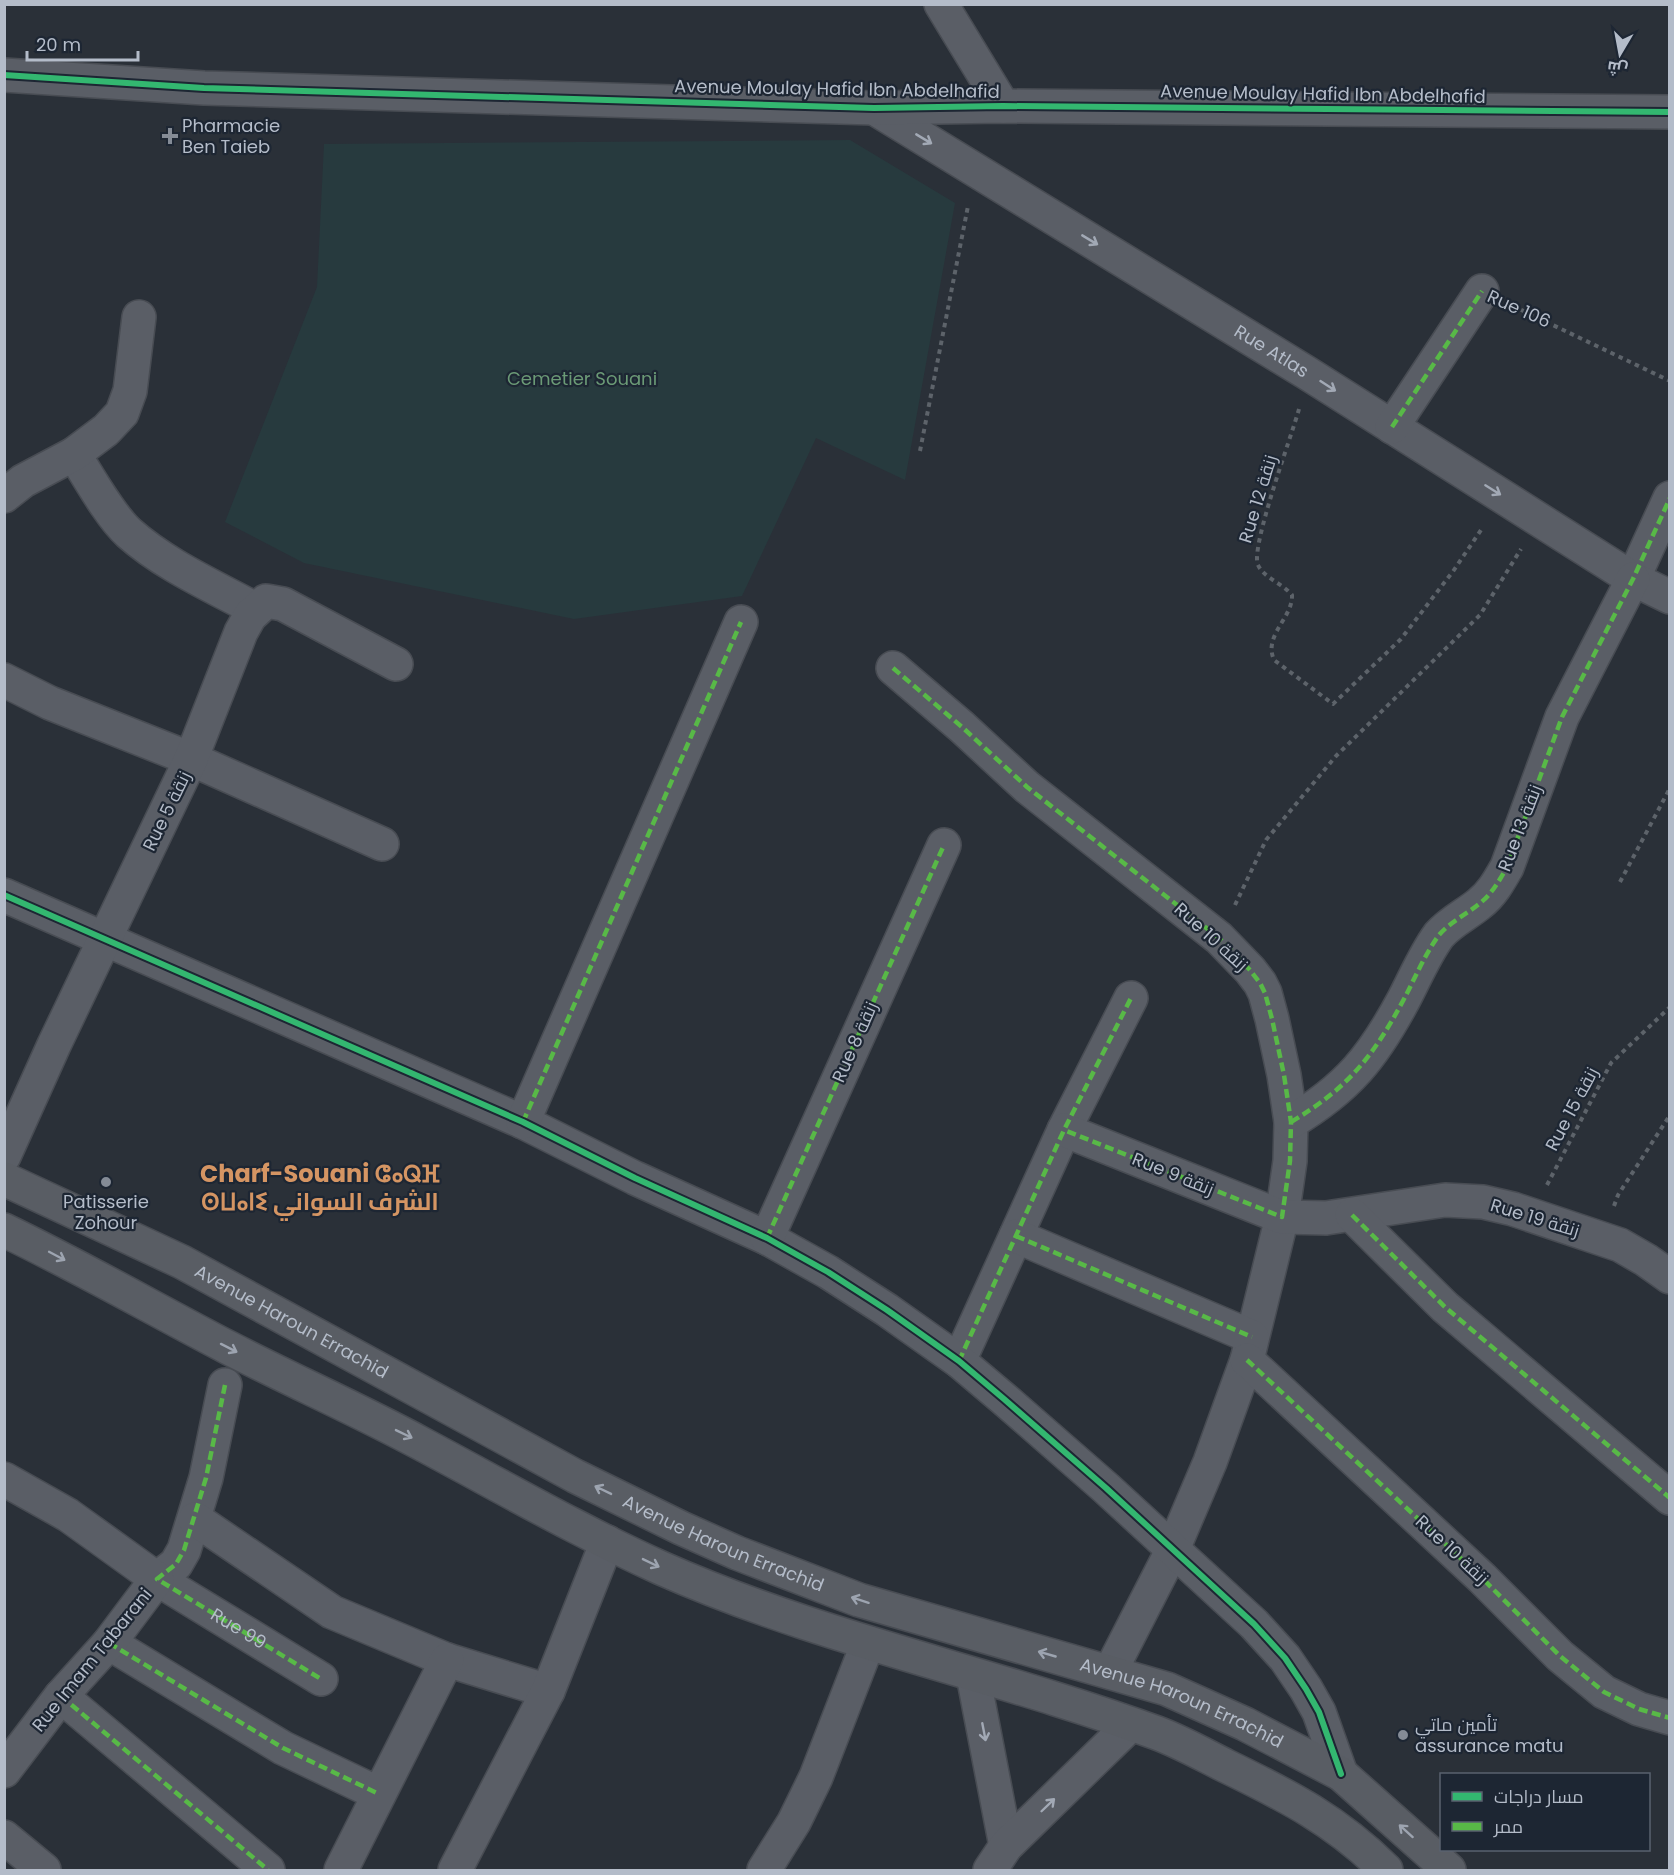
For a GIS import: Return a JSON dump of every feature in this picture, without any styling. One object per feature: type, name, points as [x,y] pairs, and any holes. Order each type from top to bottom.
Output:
[{"type":"main road","name":"Avenue Haroun Errachid","points":[[4,1179],[182,1262],[575,1476],[681,1528],[789,1574],[859,1600],[1167,1689],[1245,1724],[1341,1774],[1449,1870]]},
{"type":"main road","name":"Avenue Haroun Errachid","points":[[4,1230],[231,1349],[419,1442],[536,1507],[662,1568],[753,1605],[1160,1734],[1280,1792],[1317,1813],[1368,1852],[1386,1870]]},
{"type":"street","points":[[941,4],[1003,106]]},
{"type":"street","name":"Avenue Moulay Hafid Ibn Abdelhafid","points":[[4,75],[204,88],[874,108],[1003,106],[1670,112]]},
{"type":"street","name":"Rue Atlas","points":[[874,108],[1307,373],[1633,579],[1670,597]]},
{"type":"street","name":"Rue 106","points":[[1392,427],[1482,291]]},
{"type":"street","points":[[4,496],[23,481],[74,454],[106,430],[122,413],[130,391],[139,317]]},
{"type":"street","points":[[74,454],[103,500],[127,532],[161,557],[255,609],[266,601],[283,604],[396,664]]},
{"type":"street","name":"Rue 13 زنقة","points":[[1291,1122],[1337,1092],[1359,1068],[1380,1042],[1428,953],[1442,932],[1480,903],[1496,887],[1507,867],[1562,717],[1633,579],[1670,498]]},
{"type":"street","name":"Rue 5 زنقة","points":[[4,1156],[54,1045],[191,759],[241,633],[255,609]]},
{"type":"street","points":[[523,1122],[741,621]]},
{"type":"street","name":"Rue 10 زنقة","points":[[893,668],[1027,787],[1219,938],[1250,970],[1265,993],[1284,1075],[1291,1122],[1290,1161],[1282,1217],[1250,1348],[1210,1462],[1173,1549],[1110,1672]]},
{"type":"street","points":[[4,680],[50,703],[191,759],[382,844]]},
{"type":"street","name":"Rue 8 زنقة","points":[[767,1238],[944,845]]},
{"type":"street","points":[[4,895],[523,1122],[635,1178],[767,1238],[828,1272],[887,1310],[959,1361],[1106,1488],[1254,1624],[1285,1658],[1306,1689],[1319,1713],[1341,1774]]},
{"type":"street","points":[[959,1361],[1064,1130],[1131,998]]},
{"type":"street","name":"Rue 9 زنقة","points":[[1064,1130],[1282,1217]]},
{"type":"street","name":"Rue 19 زنقة","points":[[1282,1217],[1326,1218],[1437,1201],[1483,1202],[1513,1209],[1602,1238],[1662,1264]]},
{"type":"street","points":[[1352,1215],[1445,1307],[1670,1498]]},
{"type":"street","points":[[1016,1236],[1250,1348]]},
{"type":"street","name":"Rue 10 زنقة","points":[[1250,1348],[1560,1656],[1604,1692],[1639,1709],[1670,1718]]},
{"type":"street","points":[[157,1579],[180,1558],[195,1519],[225,1385]]},
{"type":"street","name":"Rue Imam Tabarani","points":[[4,1479],[68,1515],[157,1579],[109,1643],[61,1696],[4,1772]]},
{"type":"street","points":[[195,1519],[332,1612],[447,1660],[548,1691]]},
{"type":"street","points":[[455,1870],[548,1691],[607,1542]]},
{"type":"street","name":"Rue 99","points":[[157,1579],[321,1678]]},
{"type":"street","points":[[109,1643],[283,1748],[380,1794]]},
{"type":"street","points":[[764,1870],[794,1822],[816,1777],[868,1643]]},
{"type":"street","points":[[341,1870],[447,1660]]},
{"type":"street","points":[[973,1675],[998,1858]]},
{"type":"street","points":[[61,1696],[268,1870]]},
{"type":"street","points":[[998,1858],[1130,1725]]},
{"type":"street","points":[[4,1837],[44,1870]]},
{"type":"path","points":[[920,451],[975,170]]},
{"type":"path","points":[[1219,938],[1266,840],[1336,756],[1480,615],[1521,549]]},
{"type":"path","points":[[1620,882],[1670,788]]},
{"type":"path","points":[[1618,1195],[1670,1115]]},
{"type":"green space","name":"Cemetier Souani","points":[[850,140],[955,203],[905,480],[816,438],[742,596],[574,619],[304,563],[225,522],[317,287],[324,144]]},
{"type":"marked path","points":[[1392,427],[1482,291]]},
{"type":"marked path","points":[[1291,1122],[1328,1097],[1357,1070],[1393,1020],[1439,935],[1484,900],[1501,877],[1507,867],[1562,717],[1633,579],[1670,498]]},
{"type":"marked path","points":[[523,1122],[741,622]]},
{"type":"marked path","points":[[893,668],[1027,787],[1219,938],[1250,970],[1265,993],[1284,1075],[1291,1122],[1290,1161],[1282,1217],[1064,1130]]},
{"type":"marked path","points":[[767,1238],[944,845]]},
{"type":"marked path","points":[[959,1361],[1064,1130],[1131,998]]},
{"type":"marked path","points":[[1352,1215],[1445,1307],[1670,1498]]},
{"type":"marked path","points":[[1016,1236],[1252,1337]]},
{"type":"marked path","points":[[1247,1360],[1482,1578],[1560,1656],[1604,1692],[1639,1709],[1670,1718]]},
{"type":"marked path","points":[[225,1385],[206,1478],[184,1550],[176,1564],[157,1579],[321,1679]]},
{"type":"marked path","points":[[109,1643],[283,1748],[379,1794]]},
{"type":"marked path","points":[[61,1696],[268,1870]]},
{"type":"cycle path","points":[[4,75],[204,88],[874,108],[1003,106],[1670,112]]},
{"type":"cycle path","points":[[4,895],[523,1122],[635,1178],[767,1238],[828,1272],[887,1310],[959,1361],[1004,1399],[1106,1488],[1254,1624],[1285,1658],[1306,1689],[1319,1712],[1341,1774]]},
{"type":"place","name":"Pharmacie Ben Taieb","points":[[170,136]]},
{"type":"place","name":"Patisserie Zohour","points":[[106,1182]]},
{"type":"place","name":"تأمين ماتي assurance matu","points":[[1403,1735]]},
{"type":"district","name":"Charf-Souani ⵛⴰⵕⴼ ⵙⵡⴰⵏⵉ الشرف السواني","points":[[320,1188]]}]
